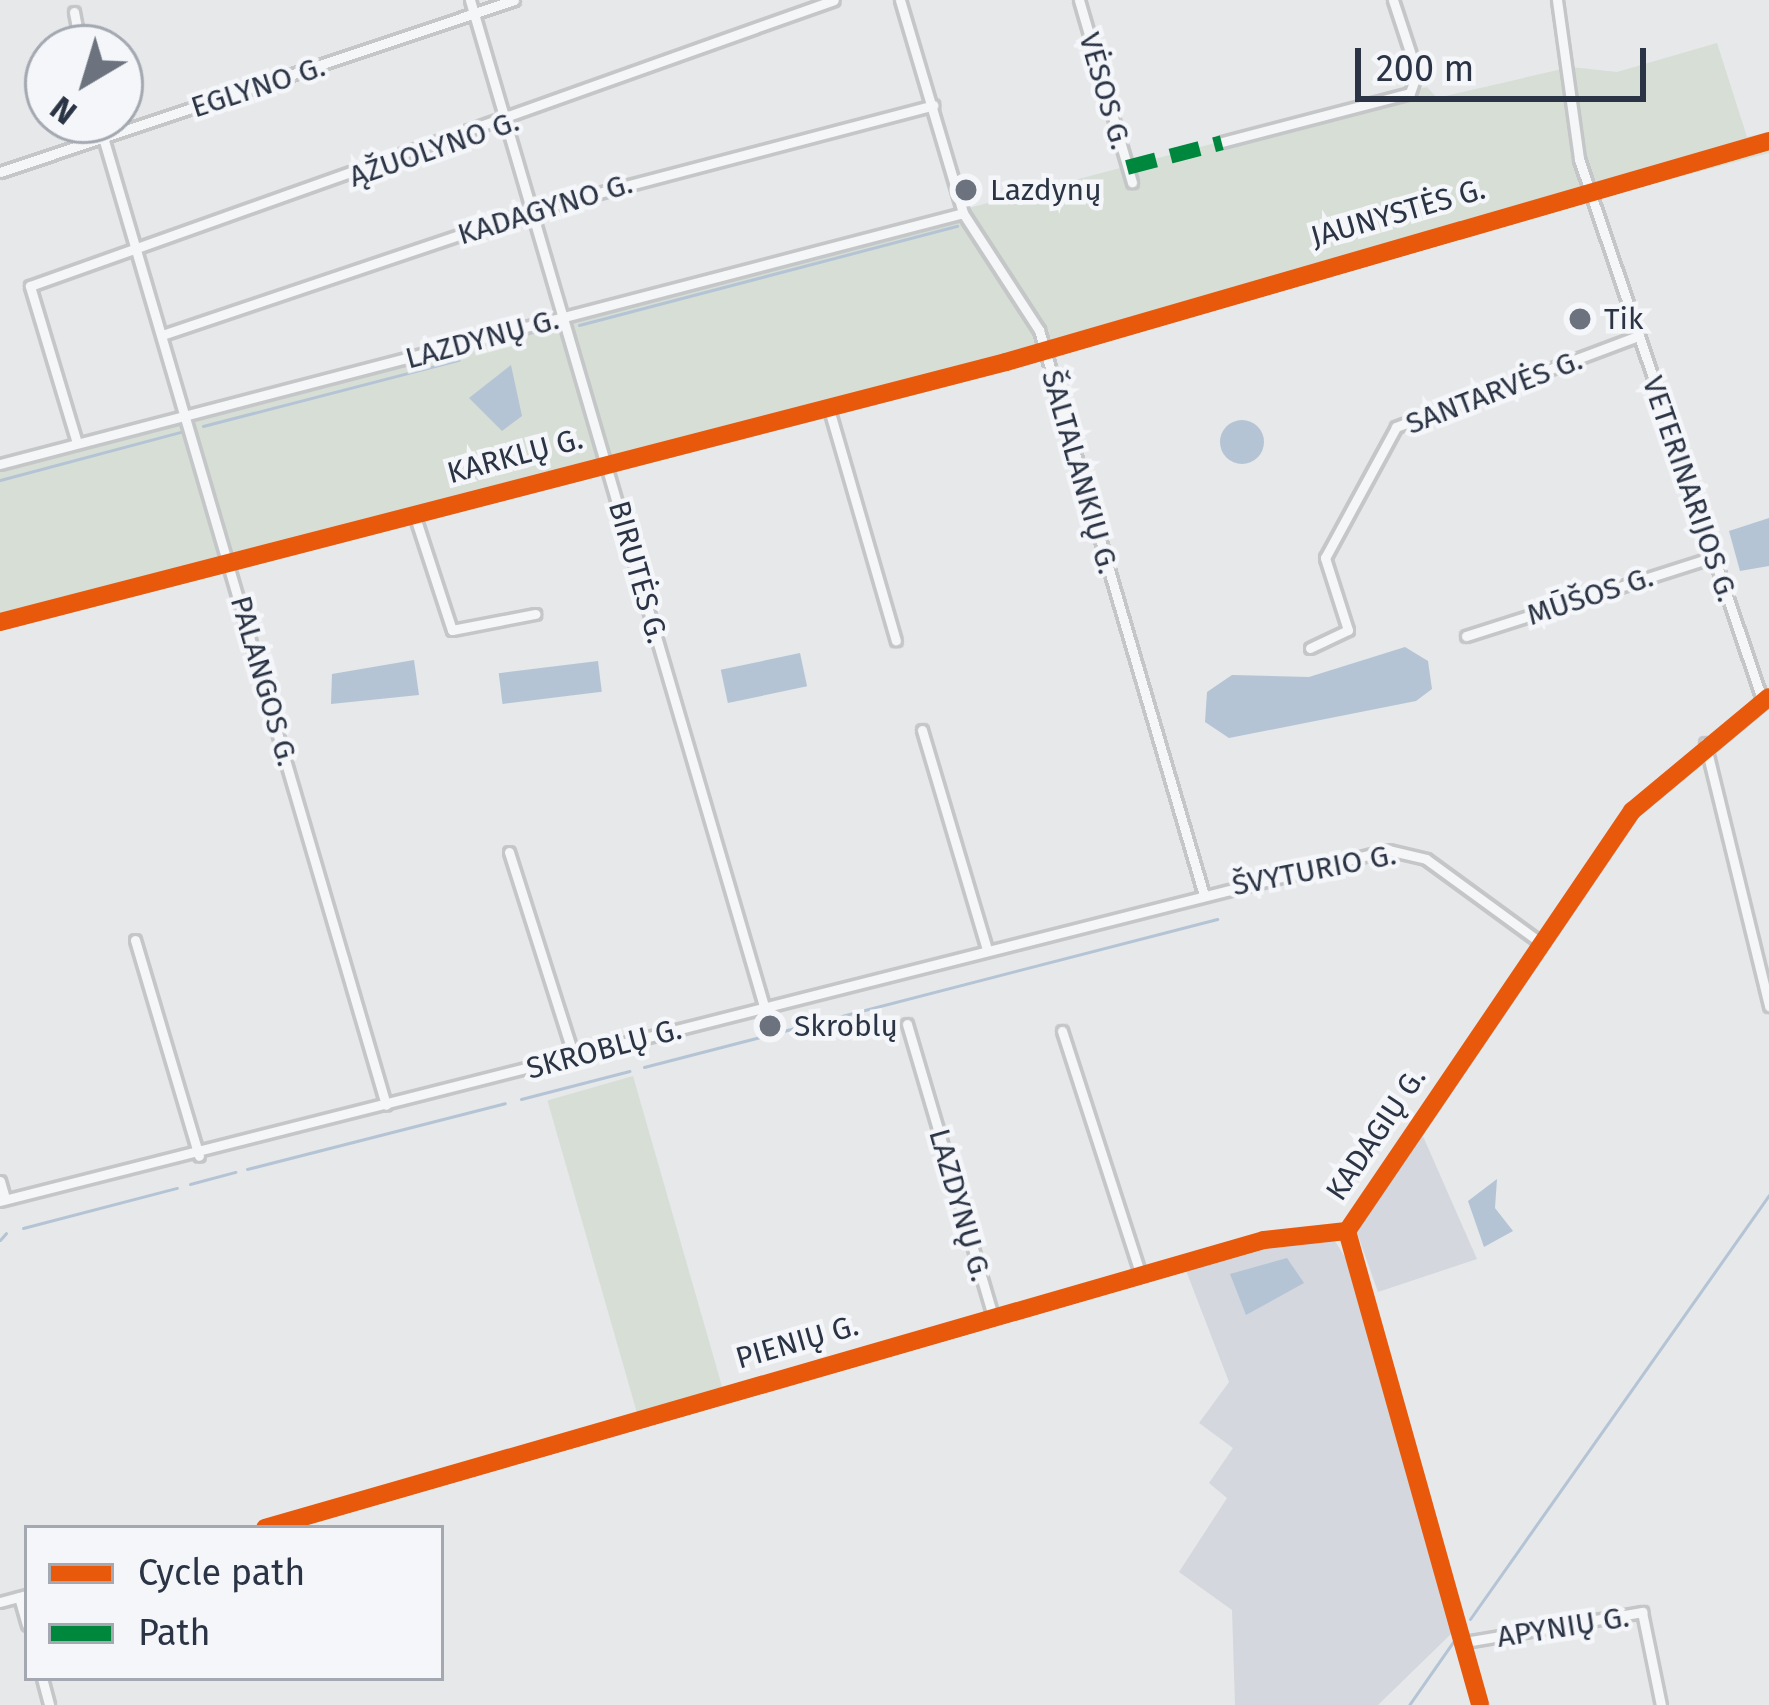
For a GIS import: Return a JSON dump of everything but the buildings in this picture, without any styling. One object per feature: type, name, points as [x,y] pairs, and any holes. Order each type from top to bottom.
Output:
[{"type":"street","name":"BIRUTĖS G.","points":[[470,0],[512,124],[563,318],[764,1006]]},
{"type":"street","name":"EGLYNO G.","points":[[144,124],[514,0]]},
{"type":"street","name":"ĄŽUOLYNO G.","points":[[77,443],[31,286],[512,124],[834,0]]},
{"type":"street","name":"ŠALTALANKIŲ G.","points":[[900,0],[963,212],[1046,351],[1203,892]]},
{"type":"street","name":"VĖSOS G.","points":[[1078,0],[1132,182]]},
{"type":"street","points":[[1222,142],[1409,93],[1417,73],[1394,0]]},
{"type":"street","name":"VETERINARIJOS G.","points":[[1557,0],[1588,188],[1766,698]]},
{"type":"street","points":[[74,12],[76,24]]},
{"type":"street","name":"KADAGYNO G.","points":[[163,334],[534,209],[933,105]]},
{"type":"street","name":"JAUNYSTĖS G.","points":[[1046,351],[1588,188],[1769,141]]},
{"type":"street","name":"EGLYNO G.","points":[[0,172],[82,144]]},
{"type":"street","name":"PALANGOS G.","points":[[105,144],[386,1105]]},
{"type":"street","name":"LAZDYNŲ G.","points":[[0,464],[963,212]]},
{"type":"street","name":"SANTARVĖS G.","points":[[1310,648],[1348,629],[1325,559],[1396,428],[1638,336]]},
{"type":"street","name":"KARKLŲ G.","points":[[0,622],[1046,351]]},
{"type":"street","points":[[830,409],[896,641]]},
{"type":"street","points":[[414,514],[452,630],[536,614]]},
{"type":"street","name":"MŪŠOS G.","points":[[1466,636],[1714,557]]},
{"type":"street","name":"KADAGIŲ G.","points":[[1480,1705],[1346,1231],[1632,811],[1705,742],[1766,698]]},
{"type":"street","points":[[922,730],[987,950]]},
{"type":"street","points":[[1705,742],[1769,1006]]},
{"type":"street","name":"ŠVYTURIO G.","points":[[1203,892],[1407,851],[1540,942]]},
{"type":"street","points":[[509,852],[574,1057]]},
{"type":"street","name":"SKROBLŲ G.","points":[[3,1200],[199,1156],[1203,892]]},
{"type":"street","points":[[135,940],[199,1156]]},
{"type":"street","name":"LAZDYNŲ G.","points":[[907,1024],[993,1316]]},
{"type":"street","points":[[1062,1030],[1141,1274]]},
{"type":"street","points":[[0,1181],[3,1200]]},
{"type":"street","name":"PIENIŲ G.","points":[[275,1525],[1264,1240],[1346,1231]]},
{"type":"street","points":[[0,1602],[23,1596]]},
{"type":"street","name":"APYNIŲ G.","points":[[1465,1642],[1642,1612],[1661,1705]]},
{"type":"shaded area","points":[[1717,43],[1747,137],[1769,132],[1769,153],[0,622],[0,464],[1427,87],[1437,98],[1571,67],[1617,72]]},
{"type":"shaded area","points":[[633,1076],[722,1387],[637,1412],[547,1101]]},
{"type":"shaded area","points":[[1422,1134],[1477,1259],[1378,1292],[1356,1230]]},
{"type":"shaded area","points":[[1330,1233],[1354,1272],[1454,1631],[1378,1705],[1235,1705],[1232,1610],[1179,1572],[1227,1498],[1209,1483],[1233,1448],[1199,1423],[1229,1382],[1185,1268]]},
{"type":"water","points":[[511,365],[522,416],[502,431],[469,398]]},
{"type":"water","points":[[1242,420],[1257,427],[1264,442],[1257,457],[1242,464],[1227,457],[1220,442],[1227,427]]},
{"type":"water","points":[[1769,518],[1769,566],[1740,571],[1729,531]]},
{"type":"water","points":[[1405,647],[1428,661],[1432,689],[1416,701],[1229,738],[1205,722],[1207,692],[1232,675],[1309,677]]},
{"type":"water","points":[[800,653],[807,686],[728,703],[721,670]]},
{"type":"water","points":[[414,660],[419,695],[331,704],[332,674]]},
{"type":"water","points":[[598,661],[602,692],[503,704],[499,673]]},
{"type":"water","points":[[1497,1179],[1495,1208],[1513,1231],[1484,1247],[1468,1201]]},
{"type":"water","points":[[1287,1258],[1304,1283],[1246,1315],[1230,1274]]},
{"type":"waterway","points":[[579,325],[957,226]]},
{"type":"waterway","points":[[203,426],[459,360]]},
{"type":"waterway","points":[[0,480],[181,432]]},
{"type":"waterway","points":[[644,1067],[1217,919]]},
{"type":"waterway","points":[[521,1099],[629,1071]]},
{"type":"waterway","points":[[247,1169],[505,1103]]},
{"type":"waterway","points":[[190,1184],[235,1172]]},
{"type":"waterway","points":[[23,1228],[177,1188]]},
{"type":"waterway","points":[[1470,1619],[1769,1195]]},
{"type":"waterway","points":[[0,1240],[6,1233]]},
{"type":"waterway","points":[[1409,1705],[1453,1642]]},
{"type":"marked path","points":[[1127,167],[1222,142]]},
{"type":"cycle path","points":[[0,622],[1006,362],[1769,141]]},
{"type":"cycle path","points":[[1347,1231],[1632,811],[1769,697]]},
{"type":"cycle path","points":[[1347,1231],[1480,1705]]},
{"type":"cycle path","points":[[275,1525],[1264,1240],[1347,1231]]},
{"type":"place","name":"Lazdynų","points":[[966,190]]},
{"type":"place","name":"Tik","points":[[1580,319]]},
{"type":"place","name":"Skroblų","points":[[770,1026]]}]
